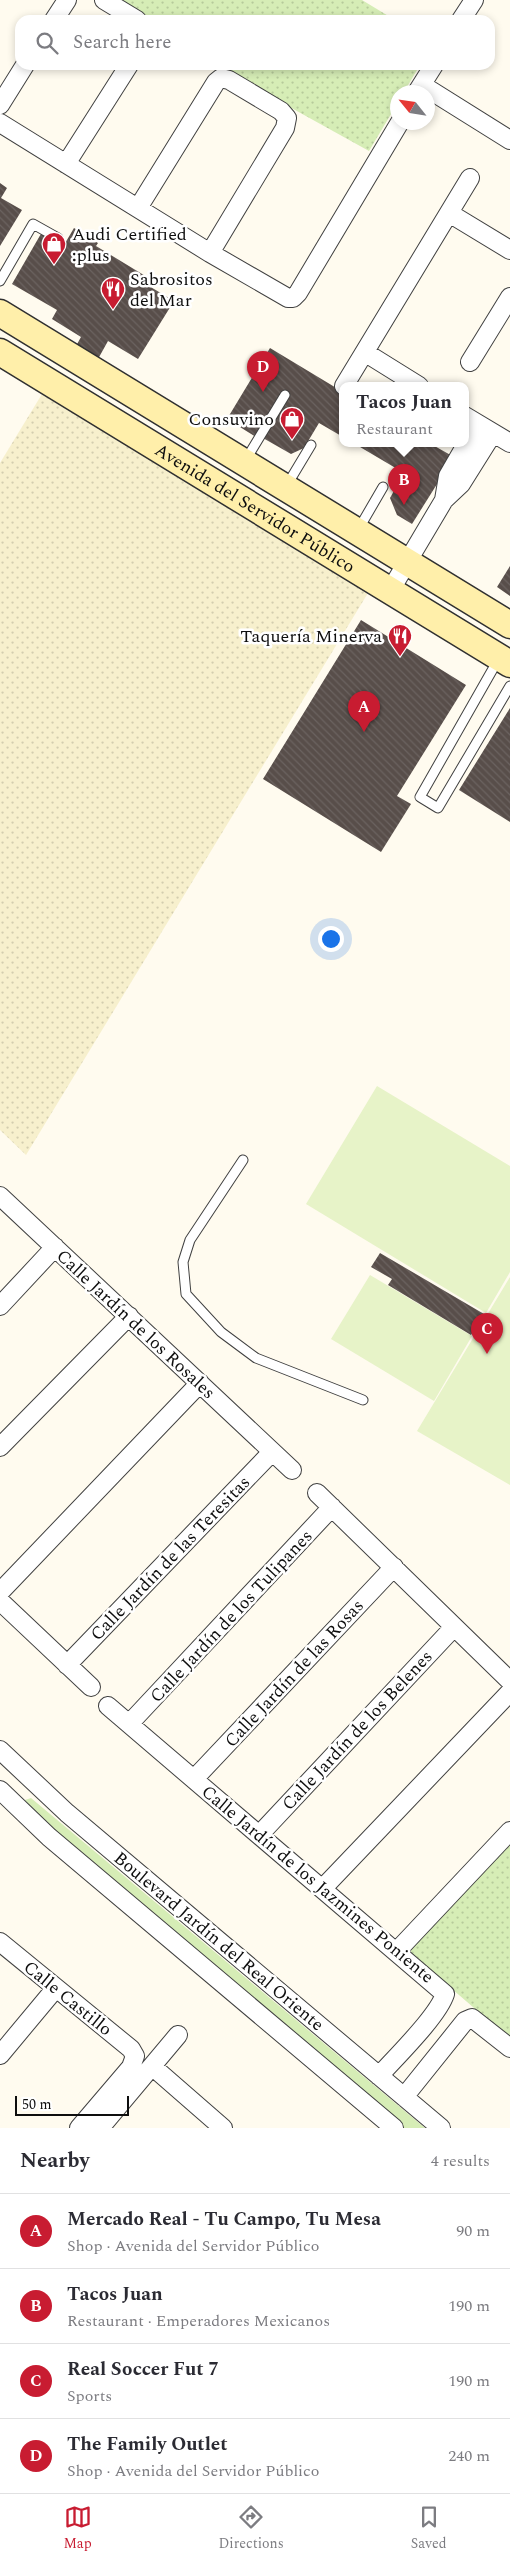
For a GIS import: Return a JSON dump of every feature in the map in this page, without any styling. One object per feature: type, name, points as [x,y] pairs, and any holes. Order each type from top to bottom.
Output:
[{"type":"street","points":[[57,15],[67,0]]},
{"type":"street","points":[[104,0],[129,15]]},
{"type":"street","points":[[464,15],[474,0]]},
{"type":"street","points":[[0,105],[22,70]]},
{"type":"street","points":[[66,164],[126,70]]},
{"type":"street","points":[[422,85],[431,70]]},
{"type":"street","points":[[138,208],[216,82],[221,78],[229,80],[281,111],[287,118],[285,128],[210,254]]},
{"type":"street","points":[[435,98],[510,140]]},
{"type":"street","points":[[0,123],[210,254],[288,298],[293,298],[395,130]]},
{"type":"street","points":[[347,382],[366,353],[470,178]]},
{"type":"street","points":[[449,214],[510,250]]},
{"type":"street","points":[[470,362],[510,297]]},
{"type":"street","name":"Avenida del Servidor Público","points":[[0,313],[510,625]]},
{"type":"street","name":"Avenida del Servidor Público","points":[[0,352],[505,661]]},
{"type":"street","points":[[366,353],[412,382]]},
{"type":"street","points":[[390,590],[444,500],[461,484],[479,424],[510,443]]},
{"type":"street","name":"Calle Jardín de los Rosales","points":[[0,1196],[292,1470]]},
{"type":"street","points":[[0,1306],[55,1247]]},
{"type":"street","points":[[0,1447],[129,1316]]},
{"type":"street","points":[[0,1592],[200,1384]]},
{"type":"street","name":"Calle Jardín de las Teresitas","points":[[67,1665],[272,1452]]},
{"type":"street","points":[[318,1493],[510,1681]]},
{"type":"street","name":"Calle Jardín de los Tulipanes","points":[[129,1724],[332,1507]]},
{"type":"street","name":"Calle Jardín de las Rosas","points":[[194,1778],[394,1568]]},
{"type":"street","points":[[0,1601],[90,1688]]},
{"type":"street","name":"Calle Jardín de los Belenes","points":[[260,1834],[454,1627]]},
{"type":"street","points":[[323,1888],[510,1692]]},
{"type":"street","name":"Calle Jardín de los Jazmines Poniente","points":[[108,1706],[397,1951],[445,1994],[443,2002],[379,2076]]},
{"type":"street","name":"Boulevard Jardín del Real Oriente","points":[[0,1750],[67,1814],[441,2128]]},
{"type":"street","points":[[0,1790],[20,1768]]},
{"type":"street","name":"Boulevard Jardín del Real Oriente","points":[[0,1790],[49,1837],[394,2128]]},
{"type":"street","points":[[397,1951],[510,1831]]},
{"type":"street","name":"Calle Castillo","points":[[0,1942],[55,1989],[131,2049],[134,2056],[131,2067],[79,2128]]},
{"type":"street","points":[[0,2055],[55,1989]]},
{"type":"street","points":[[404,2097],[465,2021],[472,2018],[510,2048]]},
{"type":"street","points":[[419,2030],[442,2049]]},
{"type":"street","points":[[100,2128],[178,2035]]},
{"type":"street","points":[[153,2067],[223,2128]]},
{"type":"lane","points":[[0,281],[33,224],[58,238]]},
{"type":"lane","points":[[244,462],[285,395]]},
{"type":"lane","points":[[286,488],[311,445]]},
{"type":"lane","points":[[357,531],[383,487]]},
{"type":"lane","points":[[505,661],[420,797],[438,808],[510,686]]},
{"type":"lane","points":[[243,1160],[190,1240],[183,1262],[186,1294],[221,1332],[256,1358],[364,1400]]},
{"type":"shaded area","points":[[42,394],[368,593],[26,1155],[0,1130],[0,463]]},
{"type":"green space","points":[[115,0],[362,0],[387,15],[140,15]]},
{"type":"green space","points":[[223,70],[417,70],[408,85],[390,85],[390,116],[369,151]]},
{"type":"green space","points":[[377,1086],[510,1166],[510,1272],[486,1313],[306,1204]]},
{"type":"green space","points":[[370,1275],[472,1336],[434,1401],[331,1339]]},
{"type":"green space","points":[[510,1277],[510,1485],[417,1431]]},
{"type":"green space","points":[[31,1798],[425,2128],[401,2128],[25,1809],[22,1801]]},
{"type":"green space","points":[[510,1842],[510,2039],[408,1951]]},
{"type":"building","points":[[0,183],[7,188],[1,198],[22,210],[0,246]]},
{"type":"building","points":[[74,228],[98,243],[96,246],[147,277],[144,283],[174,301],[138,359],[108,341],[98,359],[76,346],[81,337],[52,319],[57,310],[12,284],[42,232],[64,245]]},
{"type":"building","points":[[270,348],[339,390],[339,435],[319,423],[304,448],[291,454],[263,438],[289,393],[284,390],[256,437],[227,419]]},
{"type":"building","points":[[360,447],[436,447],[454,457],[412,524],[397,515],[390,498],[404,473]]},
{"type":"building","points":[[510,566],[510,596],[497,587]]},
{"type":"building","points":[[361,620],[466,685],[397,796],[411,804],[381,852],[263,779]]},
{"type":"building","points":[[510,708],[510,822],[459,790]]},
{"type":"building","points":[[380,1253],[484,1314],[471,1335],[388,1285],[392,1279],[371,1267]]},
{"type":"place","name":"Audi Certified :plus","points":[[54,265]]},
{"type":"place","name":"Sabrositos del Mar","points":[[113,310]]},
{"type":"place","name":"The Family Outlet","points":[[263,392]]},
{"type":"place","name":"Consuvino","points":[[292,440]]},
{"type":"place","name":"Tacos Juan","points":[[404,505]]},
{"type":"place","name":"Taquería Minerva","points":[[400,657]]},
{"type":"place","name":"Mercado Real - Tu Campo, Tu Mesa","points":[[364,732]]},
{"type":"place","name":"Real Soccer Fut 7","points":[[487,1354]]}]
